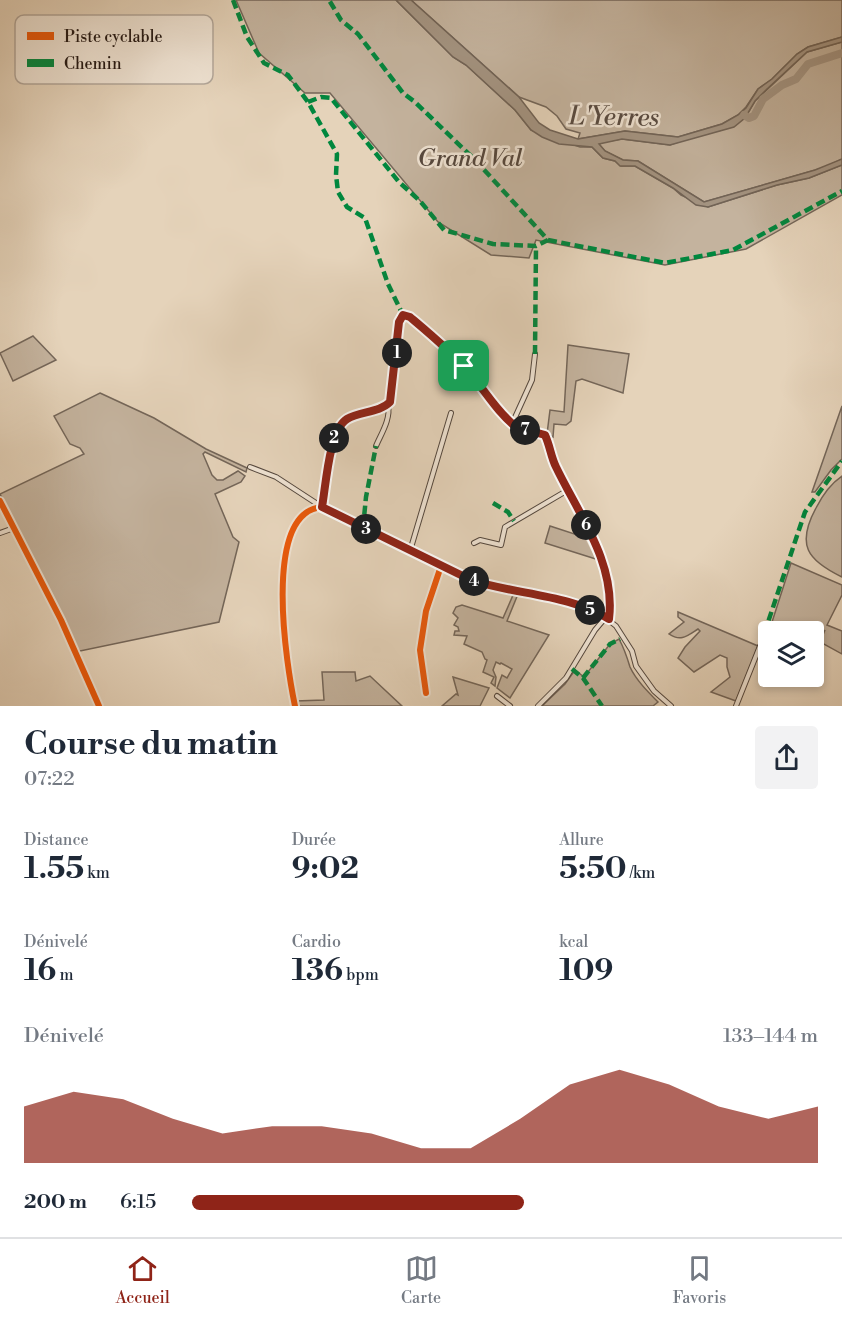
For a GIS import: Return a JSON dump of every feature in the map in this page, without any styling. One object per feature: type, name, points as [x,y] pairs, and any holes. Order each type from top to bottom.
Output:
[{"type":"street","points":[[376,446],[387,421],[399,322],[403,315],[410,317],[469,372],[492,403],[512,424],[545,435],[552,459],[592,538],[610,583],[608,618],[595,630],[566,678],[538,706]]},
{"type":"street","points":[[512,424],[532,380],[535,354]]},
{"type":"street","points":[[322,507],[336,431],[346,420],[388,405]]},
{"type":"street","points":[[410,551],[451,413]]},
{"type":"street","points":[[250,466],[276,477],[322,507],[471,580],[491,587],[558,599],[608,618],[627,642],[636,666],[658,696],[671,706]]},
{"type":"street","points":[[474,543],[480,540],[501,545],[506,527],[568,490]]},
{"type":"street","points":[[0,501],[64,625],[99,706]]},
{"type":"street","points":[[296,706],[286,650],[281,593],[283,575],[290,541],[297,523],[307,511],[322,507]]},
{"type":"street","points":[[0,533],[14,528]]},
{"type":"street","points":[[426,693],[420,650],[426,611],[441,566]]},
{"type":"street","points":[[736,706],[758,651]]},
{"type":"street","points":[[497,696],[510,706]]},
{"type":"green space","name":"Grand Val","points":[[236,0],[396,0],[453,57],[466,65],[515,110],[531,130],[580,147],[592,147],[603,158],[615,161],[621,166],[635,166],[681,195],[708,207],[777,185],[809,178],[842,165],[842,195],[746,249],[665,265],[536,240],[529,258],[491,255],[438,222],[330,93],[305,93],[259,53]]},
{"type":"green space","points":[[411,0],[842,0],[842,37],[808,47],[797,54],[772,79],[758,89],[738,115],[722,124],[678,137],[625,131],[578,139],[580,133],[566,129],[557,116],[546,107],[519,97]]},
{"type":"green space","points":[[842,42],[842,159],[826,167],[704,202],[638,161],[623,160],[605,151],[598,143],[622,139],[670,145],[745,118],[755,101],[807,52]]},
{"type":"green space","points":[[33,336],[56,360],[13,381],[0,353]]},
{"type":"green space","points":[[568,345],[629,354],[623,393],[582,379],[576,381],[571,421],[566,425],[554,424],[553,437],[547,434],[550,410],[564,412]]},
{"type":"green space","points":[[100,393],[154,418],[206,449],[247,468],[246,472],[205,452],[203,454],[212,475],[217,480],[223,480],[238,471],[245,476],[241,482],[215,494],[233,537],[239,542],[219,622],[80,651],[0,494],[84,454],[80,448],[70,444],[54,416]]},
{"type":"green space","points":[[842,406],[842,459],[815,492],[812,492]]},
{"type":"green space","points":[[842,476],[842,577],[820,564],[808,550],[806,542],[810,521],[818,504],[830,486]]},
{"type":"green space","points":[[550,526],[590,539],[599,560],[545,543]]},
{"type":"green space","points":[[791,563],[842,585],[842,595],[827,625],[842,631],[842,654],[824,644],[824,621],[772,621]]},
{"type":"green space","points":[[514,593],[518,594],[507,621],[549,635],[510,698],[497,688],[502,675],[507,678],[512,669],[496,662],[493,670],[496,677],[495,686],[491,683],[494,677],[483,672],[487,660],[482,652],[464,644],[467,636],[454,635],[455,631],[459,631],[454,625],[458,618],[453,613],[456,607],[462,605],[503,618]]},
{"type":"green space","points":[[678,612],[758,646],[736,701],[711,692],[730,677],[727,658],[720,655],[694,672],[678,658],[700,631],[698,629],[681,638],[669,634],[684,622],[678,617]]},
{"type":"green space","points":[[619,639],[633,672],[642,686],[658,702],[653,706],[542,706],[565,684],[575,670],[584,677],[610,644]]},
{"type":"green space","points":[[322,672],[355,672],[356,681],[370,676],[402,706],[298,706],[296,701],[324,700]]},
{"type":"green space","points":[[453,677],[489,688],[480,706],[442,706],[456,694],[458,695]]},
{"type":"shaded area","points":[[396,0],[411,0],[519,97],[539,123],[550,130],[578,139],[625,131],[678,137],[722,124],[746,108],[758,89],[772,79],[797,54],[808,47],[842,37],[842,42],[807,52],[755,101],[745,118],[734,127],[670,145],[622,139],[599,144],[605,151],[623,160],[638,161],[704,202],[815,170],[842,159],[842,165],[809,178],[777,185],[708,207],[696,205],[673,188],[635,166],[620,166],[615,161],[603,158],[592,147],[559,144],[531,130],[515,110],[466,65],[453,57]]},
{"type":"waterway","points":[[744,115],[749,118],[754,116],[763,99],[782,85],[796,79],[808,64],[842,53]]},
{"type":"marked path","points":[[233,0],[247,37],[264,63],[288,75],[308,102],[337,154],[338,192],[347,207],[365,218],[388,284],[403,315]]},
{"type":"marked path","points":[[308,102],[321,97],[331,98],[399,182],[420,201],[444,230],[493,244],[536,246],[548,240],[477,162],[403,93],[358,34],[341,20],[329,0]]},
{"type":"marked path","points":[[548,240],[665,263],[733,250],[842,191]]},
{"type":"marked path","points":[[535,354],[536,246]]},
{"type":"marked path","points":[[363,528],[366,497],[376,446]]},
{"type":"marked path","points":[[768,621],[805,512],[842,461]]},
{"type":"marked path","points":[[493,503],[508,512],[514,521]]},
{"type":"marked path","points":[[583,678],[610,644],[620,639]]},
{"type":"marked path","points":[[572,669],[583,678],[602,706]]},
{"type":"cycle path","points":[[295,706],[287,660],[283,594],[285,562],[291,535],[303,515],[322,507],[332,446],[341,425],[352,416],[386,406],[390,402],[399,322],[403,315],[410,317],[469,371],[492,403],[512,424],[545,435],[555,465],[601,559],[610,583],[610,619]]},
{"type":"cycle path","points":[[0,501],[61,620],[99,706]]},
{"type":"cycle path","points":[[426,693],[420,650],[426,611],[441,566]]},
{"type":"route","points":[[403,315],[410,317],[464,366],[501,414],[516,427],[545,435],[552,459],[602,559],[610,583],[609,619],[558,599],[529,592],[503,590],[471,580],[322,507],[336,431],[346,420],[388,405],[390,402],[399,322],[403,315]]},
{"type":"water label","name":"L'Yerres","points":[[614,117]]}]
